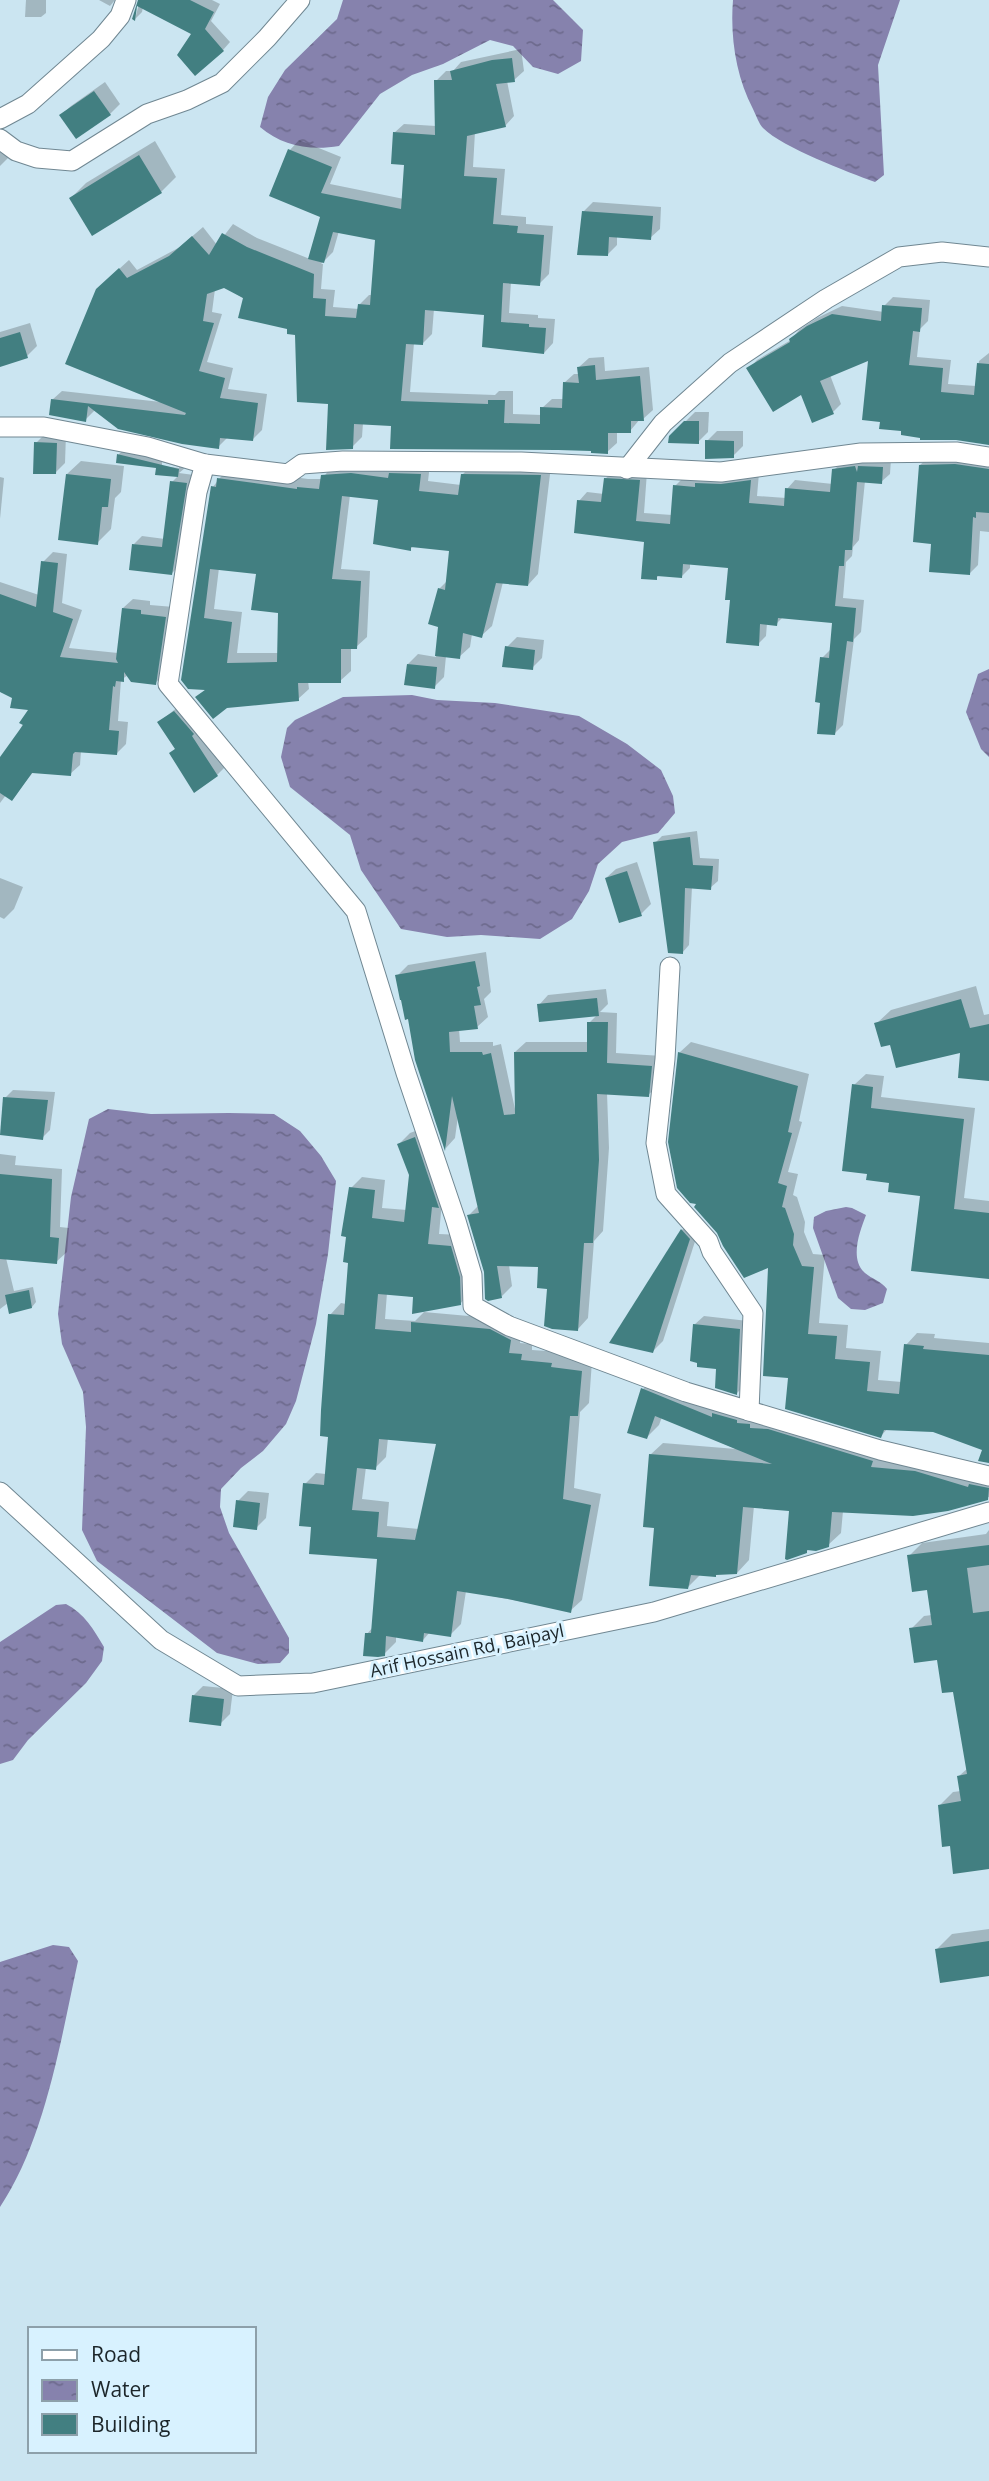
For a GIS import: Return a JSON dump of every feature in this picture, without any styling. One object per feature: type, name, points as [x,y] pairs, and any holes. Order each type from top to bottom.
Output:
[{"type":"street","points":[[0,119],[29,104],[101,39],[120,16],[126,0]]},
{"type":"street","points":[[0,139],[16,151],[37,158],[72,161],[147,114],[187,100],[222,83],[300,0]]},
{"type":"street","points":[[627,469],[663,424],[730,363],[826,299],[899,257],[942,252],[989,257]]},
{"type":"street","points":[[0,427],[44,427],[148,447],[205,464],[288,474],[302,464],[343,461],[521,462],[721,472],[861,453],[956,452],[989,457]]},
{"type":"street","points":[[205,464],[197,492],[168,684],[356,911],[472,1275],[473,1306],[509,1326],[685,1392],[880,1450],[989,1476]]},
{"type":"street","points":[[670,967],[665,1059],[656,1143],[663,1185],[674,1206],[708,1241],[712,1252],[753,1313],[749,1411]]},
{"type":"street","name":"Arif Hossain Rd, Baipayl","points":[[0,1492],[162,1640],[238,1686],[313,1683],[654,1612],[989,1512]]},
{"type":"water","points":[[343,0],[553,0],[583,30],[581,61],[558,74],[533,67],[513,46],[490,40],[443,64],[412,75],[380,94],[339,146],[318,148],[287,143],[260,127],[268,97],[285,70],[337,19]]},
{"type":"water","points":[[733,0],[900,0],[878,65],[884,175],[875,182],[849,172],[800,151],[763,128],[747,97],[738,70],[732,28]]},
{"type":"water","points":[[989,669],[989,757],[981,749],[966,712],[978,674]]},
{"type":"water","points":[[412,695],[437,700],[495,703],[579,716],[627,744],[661,770],[673,796],[675,813],[658,833],[622,842],[598,864],[589,891],[572,919],[540,939],[481,935],[447,937],[401,929],[361,870],[350,835],[290,787],[281,757],[287,728],[295,720],[343,697]]},
{"type":"water","points":[[108,1109],[151,1114],[274,1114],[300,1131],[321,1156],[336,1181],[328,1254],[316,1324],[296,1401],[286,1424],[263,1451],[241,1468],[221,1489],[220,1507],[229,1533],[289,1638],[289,1653],[280,1663],[258,1664],[217,1653],[97,1561],[82,1530],[86,1427],[83,1392],[62,1344],[58,1314],[71,1197],[89,1119]]},
{"type":"water","points":[[846,1207],[866,1215],[857,1245],[860,1267],[887,1289],[883,1303],[865,1310],[851,1309],[838,1298],[813,1228],[814,1217],[826,1211]]},
{"type":"water","points":[[66,1604],[83,1617],[96,1634],[104,1647],[102,1661],[86,1683],[28,1740],[13,1760],[0,1764],[0,1642],[56,1605]]},
{"type":"water","points":[[53,1945],[69,1947],[78,1961],[58,2055],[40,2120],[16,2180],[0,2207],[0,1962]]},
{"type":"building","points":[[138,0],[190,0],[214,12],[205,29],[224,51],[195,76],[177,55],[191,34],[137,6],[135,21],[132,19]]},
{"type":"building","points":[[512,58],[515,82],[496,84],[506,127],[467,136],[464,176],[497,178],[493,224],[518,226],[517,233],[544,235],[540,286],[503,283],[501,322],[546,328],[544,354],[482,347],[484,315],[425,310],[423,345],[406,344],[401,401],[488,404],[488,400],[505,400],[504,423],[540,424],[540,407],[562,408],[563,382],[579,383],[577,367],[595,365],[596,380],[640,376],[644,421],[631,421],[631,433],[608,433],[608,454],[558,450],[390,449],[391,426],[354,424],[353,449],[326,450],[328,404],[297,402],[295,335],[287,334],[287,329],[238,318],[243,298],[224,288],[207,294],[203,321],[214,323],[199,371],[225,378],[220,398],[258,403],[253,441],[220,438],[219,449],[182,444],[118,429],[88,406],[86,422],[49,415],[51,399],[185,415],[186,413],[65,364],[96,289],[119,268],[127,278],[169,256],[192,236],[209,255],[222,233],[247,247],[314,274],[313,298],[326,299],[325,316],[356,318],[358,304],[370,305],[375,240],[333,232],[324,263],[308,259],[320,217],[269,196],[288,149],[332,167],[321,193],[401,209],[404,165],[391,164],[393,132],[435,135],[434,80],[452,80],[450,71],[492,60]]},
{"type":"building","points":[[94,91],[111,115],[76,139],[59,115]]},
{"type":"building","points":[[139,155],[162,193],[92,236],[69,198]]},
{"type":"building","points":[[582,211],[653,216],[651,240],[609,237],[608,256],[577,255]]},
{"type":"building","points":[[882,305],[922,308],[920,332],[913,331],[909,365],[943,368],[941,392],[974,395],[977,363],[989,364],[989,445],[956,440],[920,440],[901,435],[901,431],[879,429],[880,422],[862,420],[868,361],[820,381],[834,414],[812,423],[801,395],[773,412],[746,368],[790,342],[789,339],[807,326],[832,314],[881,321]]},
{"type":"building","points":[[20,332],[28,358],[0,367],[0,338]]},
{"type":"building","points":[[684,421],[699,421],[699,444],[668,443],[669,436]]},
{"type":"building","points":[[705,440],[734,441],[734,458],[705,459]]},
{"type":"building","points":[[34,442],[57,443],[56,474],[33,474]]},
{"type":"building","points":[[117,454],[179,469],[178,477],[155,475],[156,468],[116,463]]},
{"type":"building","points":[[955,464],[989,469],[989,513],[976,512],[976,518],[973,517],[970,575],[929,572],[931,544],[913,542],[919,465]]},
{"type":"building","points":[[855,466],[857,472],[858,466],[883,467],[882,484],[857,482],[852,550],[845,550],[844,566],[839,566],[835,606],[856,608],[853,642],[847,641],[835,735],[817,734],[820,703],[815,702],[820,657],[829,658],[832,623],[778,618],[777,626],[760,624],[759,646],[726,643],[730,600],[725,600],[728,568],[683,564],[682,578],[657,576],[657,580],[641,579],[644,542],[574,533],[577,500],[601,502],[604,478],[640,480],[636,521],[670,524],[673,485],[695,487],[695,483],[721,484],[751,480],[749,503],[784,506],[785,488],[830,492],[832,469]]},
{"type":"building","points":[[351,473],[388,478],[389,473],[421,474],[419,491],[458,495],[461,474],[541,475],[528,586],[496,583],[482,638],[463,633],[460,659],[435,656],[438,627],[428,624],[438,588],[445,590],[449,551],[411,547],[411,551],[373,544],[378,500],[342,496],[332,579],[361,581],[357,649],[341,649],[341,683],[298,683],[299,701],[227,708],[213,719],[195,697],[205,690],[188,689],[181,680],[211,486],[216,487],[217,478],[297,489],[319,489],[321,475]],"holes":[[[210,569],[256,574],[251,610],[278,613],[277,662],[227,663],[232,622],[204,618]]]},
{"type":"building","points":[[66,474],[111,479],[108,507],[102,507],[98,545],[58,540]]},
{"type":"building","points":[[170,481],[187,483],[172,575],[129,570],[132,544],[162,547]]},
{"type":"building","points":[[41,561],[58,563],[53,612],[73,619],[60,657],[118,663],[116,659],[122,608],[166,617],[156,685],[131,682],[124,672],[124,682],[116,681],[115,687],[113,686],[109,730],[119,731],[117,755],[75,752],[71,776],[32,773],[12,801],[0,793],[0,757],[23,725],[19,723],[28,710],[10,708],[12,698],[0,692],[0,594],[36,607]]},
{"type":"building","points":[[505,646],[535,650],[533,670],[502,667]]},
{"type":"building","points":[[407,664],[437,667],[435,689],[404,685]]},
{"type":"building","points":[[174,711],[194,734],[192,736],[218,776],[194,793],[169,753],[175,749],[157,722]]},
{"type":"building","points":[[690,837],[693,865],[713,866],[711,890],[685,888],[683,954],[668,953],[653,842]]},
{"type":"building","points":[[627,871],[642,916],[619,923],[605,878]]},
{"type":"building","points":[[475,961],[481,1005],[474,1006],[478,1029],[449,1032],[450,1052],[482,1052],[483,1055],[491,1053],[504,1115],[515,1114],[514,1052],[587,1052],[587,1022],[608,1022],[607,1063],[652,1066],[649,1097],[597,1094],[599,1160],[593,1243],[584,1243],[578,1331],[544,1326],[547,1289],[537,1288],[538,1267],[497,1266],[502,1298],[488,1301],[485,1299],[484,1272],[467,1215],[479,1213],[452,1096],[445,1151],[415,1060],[408,1019],[405,1020],[395,975]]},
{"type":"building","points":[[597,998],[599,1016],[539,1022],[537,1004]]},
{"type":"building","points":[[961,999],[970,1028],[989,1024],[989,1081],[958,1078],[960,1053],[896,1068],[890,1045],[881,1047],[874,1023]]},
{"type":"building","points":[[678,1052],[798,1086],[788,1132],[792,1133],[778,1183],[787,1186],[782,1207],[785,1208],[794,1234],[793,1245],[802,1266],[814,1267],[808,1334],[837,1336],[835,1359],[870,1362],[867,1391],[899,1394],[904,1344],[924,1346],[923,1349],[989,1355],[989,1463],[978,1461],[982,1450],[933,1432],[884,1430],[881,1438],[785,1409],[788,1378],[763,1376],[768,1268],[744,1278],[717,1233],[694,1207],[696,1204],[690,1203],[677,1188],[668,1142]]},
{"type":"building","points":[[852,1084],[873,1087],[871,1108],[964,1119],[954,1209],[989,1213],[989,1279],[911,1271],[920,1196],[888,1192],[889,1183],[866,1180],[867,1174],[842,1171]]},
{"type":"building","points":[[3,1097],[48,1100],[43,1140],[0,1135]]},
{"type":"building","points":[[415,1137],[439,1208],[432,1207],[428,1244],[451,1246],[460,1277],[461,1305],[412,1314],[413,1297],[378,1294],[375,1329],[411,1332],[411,1322],[490,1329],[511,1340],[509,1353],[522,1354],[521,1360],[552,1363],[551,1367],[582,1371],[578,1416],[570,1416],[563,1499],[591,1505],[571,1613],[457,1591],[451,1637],[424,1633],[423,1642],[386,1636],[385,1656],[378,1657],[363,1656],[365,1633],[371,1633],[377,1559],[309,1554],[311,1527],[299,1526],[303,1483],[324,1485],[328,1437],[320,1436],[328,1314],[344,1315],[348,1263],[343,1262],[346,1237],[341,1236],[349,1187],[375,1190],[372,1218],[404,1222],[409,1175],[397,1144]],"holes":[[[379,1439],[436,1444],[415,1540],[377,1537],[379,1512],[352,1510],[357,1468],[376,1470]]]},
{"type":"building","points":[[0,1174],[52,1179],[50,1237],[59,1238],[57,1264],[0,1259]]},
{"type":"building","points":[[681,1229],[690,1239],[653,1353],[609,1343]]},
{"type":"building","points":[[29,1290],[32,1308],[9,1314],[5,1295]]},
{"type":"building","points":[[693,1324],[740,1329],[737,1395],[715,1388],[716,1369],[697,1367],[697,1363],[690,1361]]},
{"type":"building","points":[[641,1388],[712,1417],[712,1413],[737,1420],[737,1423],[750,1424],[750,1428],[768,1429],[873,1461],[871,1467],[915,1471],[968,1487],[969,1484],[989,1488],[988,1500],[948,1511],[913,1516],[832,1512],[829,1547],[816,1551],[807,1550],[807,1553],[787,1560],[789,1511],[743,1507],[737,1574],[716,1577],[691,1575],[688,1589],[649,1586],[654,1528],[643,1527],[649,1454],[772,1464],[655,1416],[647,1439],[627,1433]]},
{"type":"building","points":[[236,1500],[260,1503],[257,1530],[233,1527]]},
{"type":"building","points":[[989,1545],[989,1565],[967,1568],[973,1613],[989,1611],[989,1869],[953,1874],[950,1846],[942,1847],[938,1805],[961,1801],[957,1776],[967,1774],[953,1692],[942,1693],[937,1660],[914,1663],[909,1628],[932,1625],[927,1590],[912,1592],[907,1555]]},
{"type":"building","points":[[192,1695],[224,1699],[221,1726],[189,1722]]},
{"type":"building","points":[[989,1941],[989,1976],[940,1983],[935,1949]]}]
